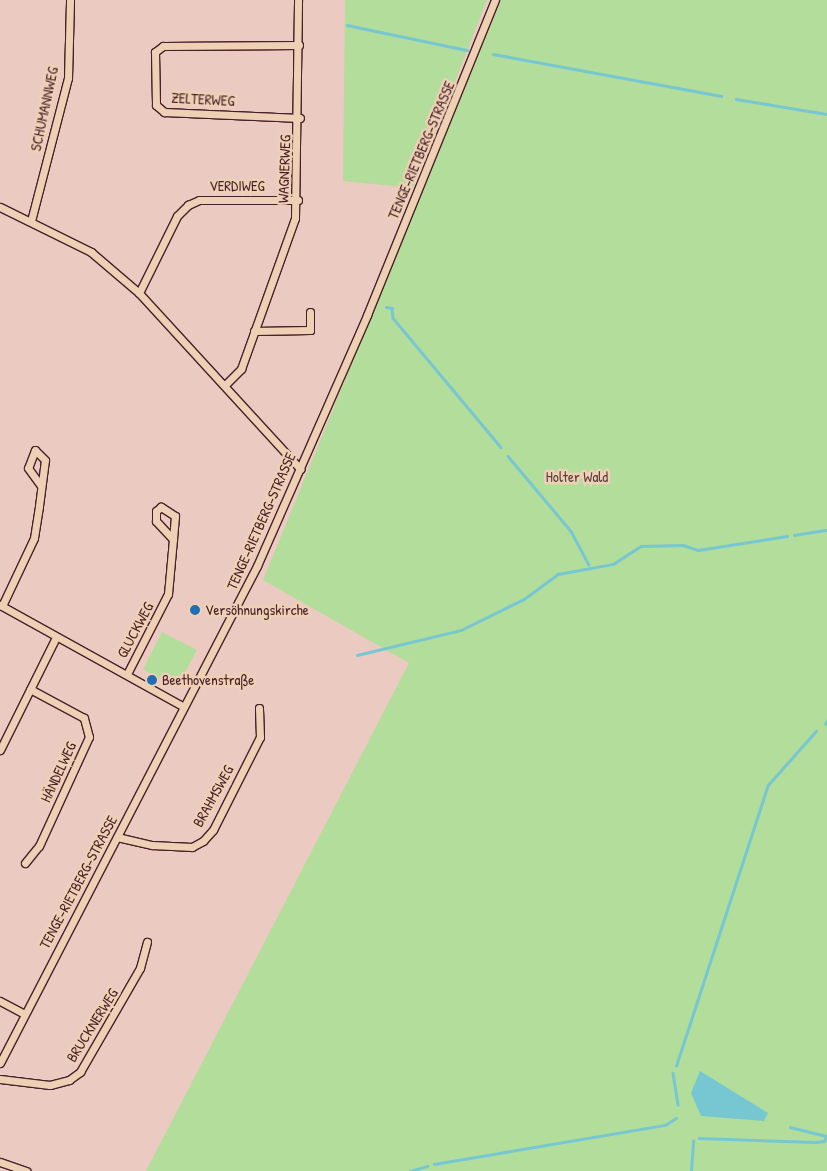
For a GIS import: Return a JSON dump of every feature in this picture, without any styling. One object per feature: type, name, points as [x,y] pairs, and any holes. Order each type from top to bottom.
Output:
[{"type":"street","name":"SCHUMANNWEG","points":[[31,221],[68,78],[70,0]]},
{"type":"street","name":"WAGNERWEG","points":[[225,385],[241,369],[298,200],[300,118],[298,0]]},
{"type":"street","name":"TENGE-RIETBERG-STRASSE","points":[[0,1063],[257,566],[300,469],[495,0]]},
{"type":"street","name":"ZELTERWEG","points":[[299,45],[162,46],[156,52],[156,105],[164,112],[300,118]]},
{"type":"street","name":"VERDIWEG","points":[[139,293],[177,216],[188,205],[198,200],[298,200]]},
{"type":"street","points":[[0,207],[91,252],[139,293],[300,469]]},
{"type":"street","points":[[254,331],[310,330],[310,312]]},
{"type":"street","points":[[41,486],[34,538],[1,606],[184,707]]},
{"type":"street","name":"GLUCKWEG","points":[[127,674],[168,594],[174,538]]},
{"type":"street","points":[[0,750],[56,637]]},
{"type":"street","name":"HÄNDELWEG","points":[[25,862],[39,846],[89,737],[84,718],[30,689]]},
{"type":"street","name":"BRAHMSWEG","points":[[117,837],[152,845],[192,847],[203,841],[214,830],[260,737],[259,708]]},
{"type":"street","name":"BRUCKNERWEG","points":[[0,1078],[50,1086],[69,1080],[80,1072],[140,968],[147,942]]},
{"type":"street","points":[[0,1001],[24,1014]]},
{"type":"street","points":[[0,1162],[26,1171]]},
{"type":"green space","points":[[345,0],[487,0],[413,188],[343,181]]},
{"type":"green space","name":"Holter Wald","points":[[501,0],[827,0],[827,1171],[146,1171],[409,663],[263,580]]},
{"type":"green space","points":[[162,632],[197,650],[178,687],[143,669]]},
{"type":"water","points":[[700,1071],[768,1113],[764,1121],[701,1116],[691,1093]]},
{"type":"waterway","points":[[347,25],[467,50]]},
{"type":"waterway","points":[[493,54],[721,96]]},
{"type":"waterway","points":[[736,99],[827,114]]},
{"type":"waterway","points":[[386,307],[392,308],[393,318],[501,447]]},
{"type":"waterway","points":[[508,456],[571,531],[589,565]]},
{"type":"waterway","points":[[794,535],[827,530]]},
{"type":"waterway","points":[[357,655],[461,630],[524,599],[558,574],[613,564],[641,546],[683,545],[698,550],[787,536]]},
{"type":"waterway","points":[[676,1066],[768,785],[816,731]]},
{"type":"waterway","points":[[673,1073],[678,1105]]},
{"type":"waterway","points":[[434,1164],[665,1125],[676,1118]]},
{"type":"waterway","points":[[790,1127],[827,1136]]},
{"type":"waterway","points":[[699,1138],[815,1142],[824,1141],[826,1136]]},
{"type":"waterway","points":[[691,1171],[693,1141]]},
{"type":"waterway","points":[[410,1171],[427,1166]]},
{"type":"place","name":"Versöhnungskirche","points":[[195,610]]},
{"type":"place","name":"Beethovenstraße","points":[[152,680]]}]
